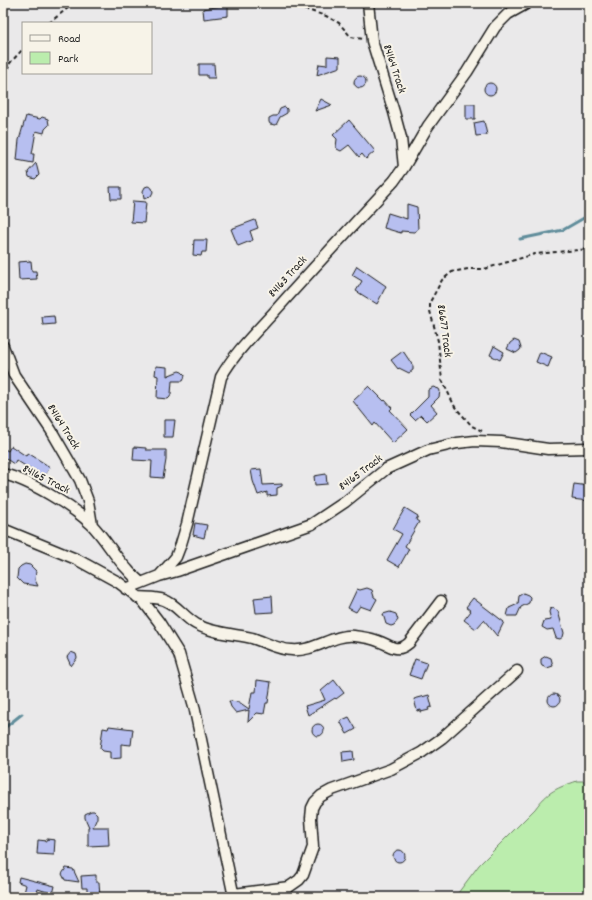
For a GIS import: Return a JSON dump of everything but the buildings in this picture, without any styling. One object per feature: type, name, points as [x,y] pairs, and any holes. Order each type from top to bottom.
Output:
[{"type":"street","points":[[368,3],[372,41]]},
{"type":"street","name":"84163 Track","points":[[126,589],[159,576],[176,557],[181,544],[221,377],[234,356],[394,181],[428,126],[467,72],[495,27],[508,14],[526,4]]},
{"type":"street","name":"84164 Track","points":[[372,41],[401,138],[404,167]]},
{"type":"street","name":"84164 Track","points":[[3,346],[14,375],[51,430],[80,480],[88,501],[92,525]]},
{"type":"street","name":"84165 Track","points":[[159,576],[199,564],[312,524],[345,502],[386,469],[428,450],[457,443],[475,441],[501,442],[548,449],[589,448]]},
{"type":"street","name":"84165 Track","points":[[3,474],[18,479],[70,507],[92,525],[127,570],[141,583]]},
{"type":"street","points":[[3,529],[76,559],[118,582],[143,601],[159,622],[179,654],[194,706],[234,895],[289,887],[299,880],[303,875],[313,847],[311,818],[312,808],[321,796],[332,790],[396,766],[421,753],[442,738],[517,671]]},
{"type":"street","points":[[136,596],[164,600],[196,624],[293,651],[310,648],[338,638],[352,636],[379,641],[394,648],[404,647],[409,643],[441,602]]},
{"type":"path","points":[[50,22],[74,3]]},
{"type":"path","name":"84164 Track","points":[[270,3],[307,10],[326,16],[339,23],[352,37],[372,41]]},
{"type":"path","points":[[3,84],[10,63],[22,49]]},
{"type":"path","name":"86677 Track","points":[[484,432],[472,426],[455,407],[442,380],[438,341],[430,311],[430,302],[442,280],[452,272],[484,268],[534,254],[589,250]]},
{"type":"green space","points":[[577,781],[584,781],[589,785],[589,897],[455,897],[479,865],[544,798],[558,788]]},
{"type":"waterway","points":[[520,239],[563,230],[589,215]]},
{"type":"waterway","points":[[3,729],[22,714]]}]
